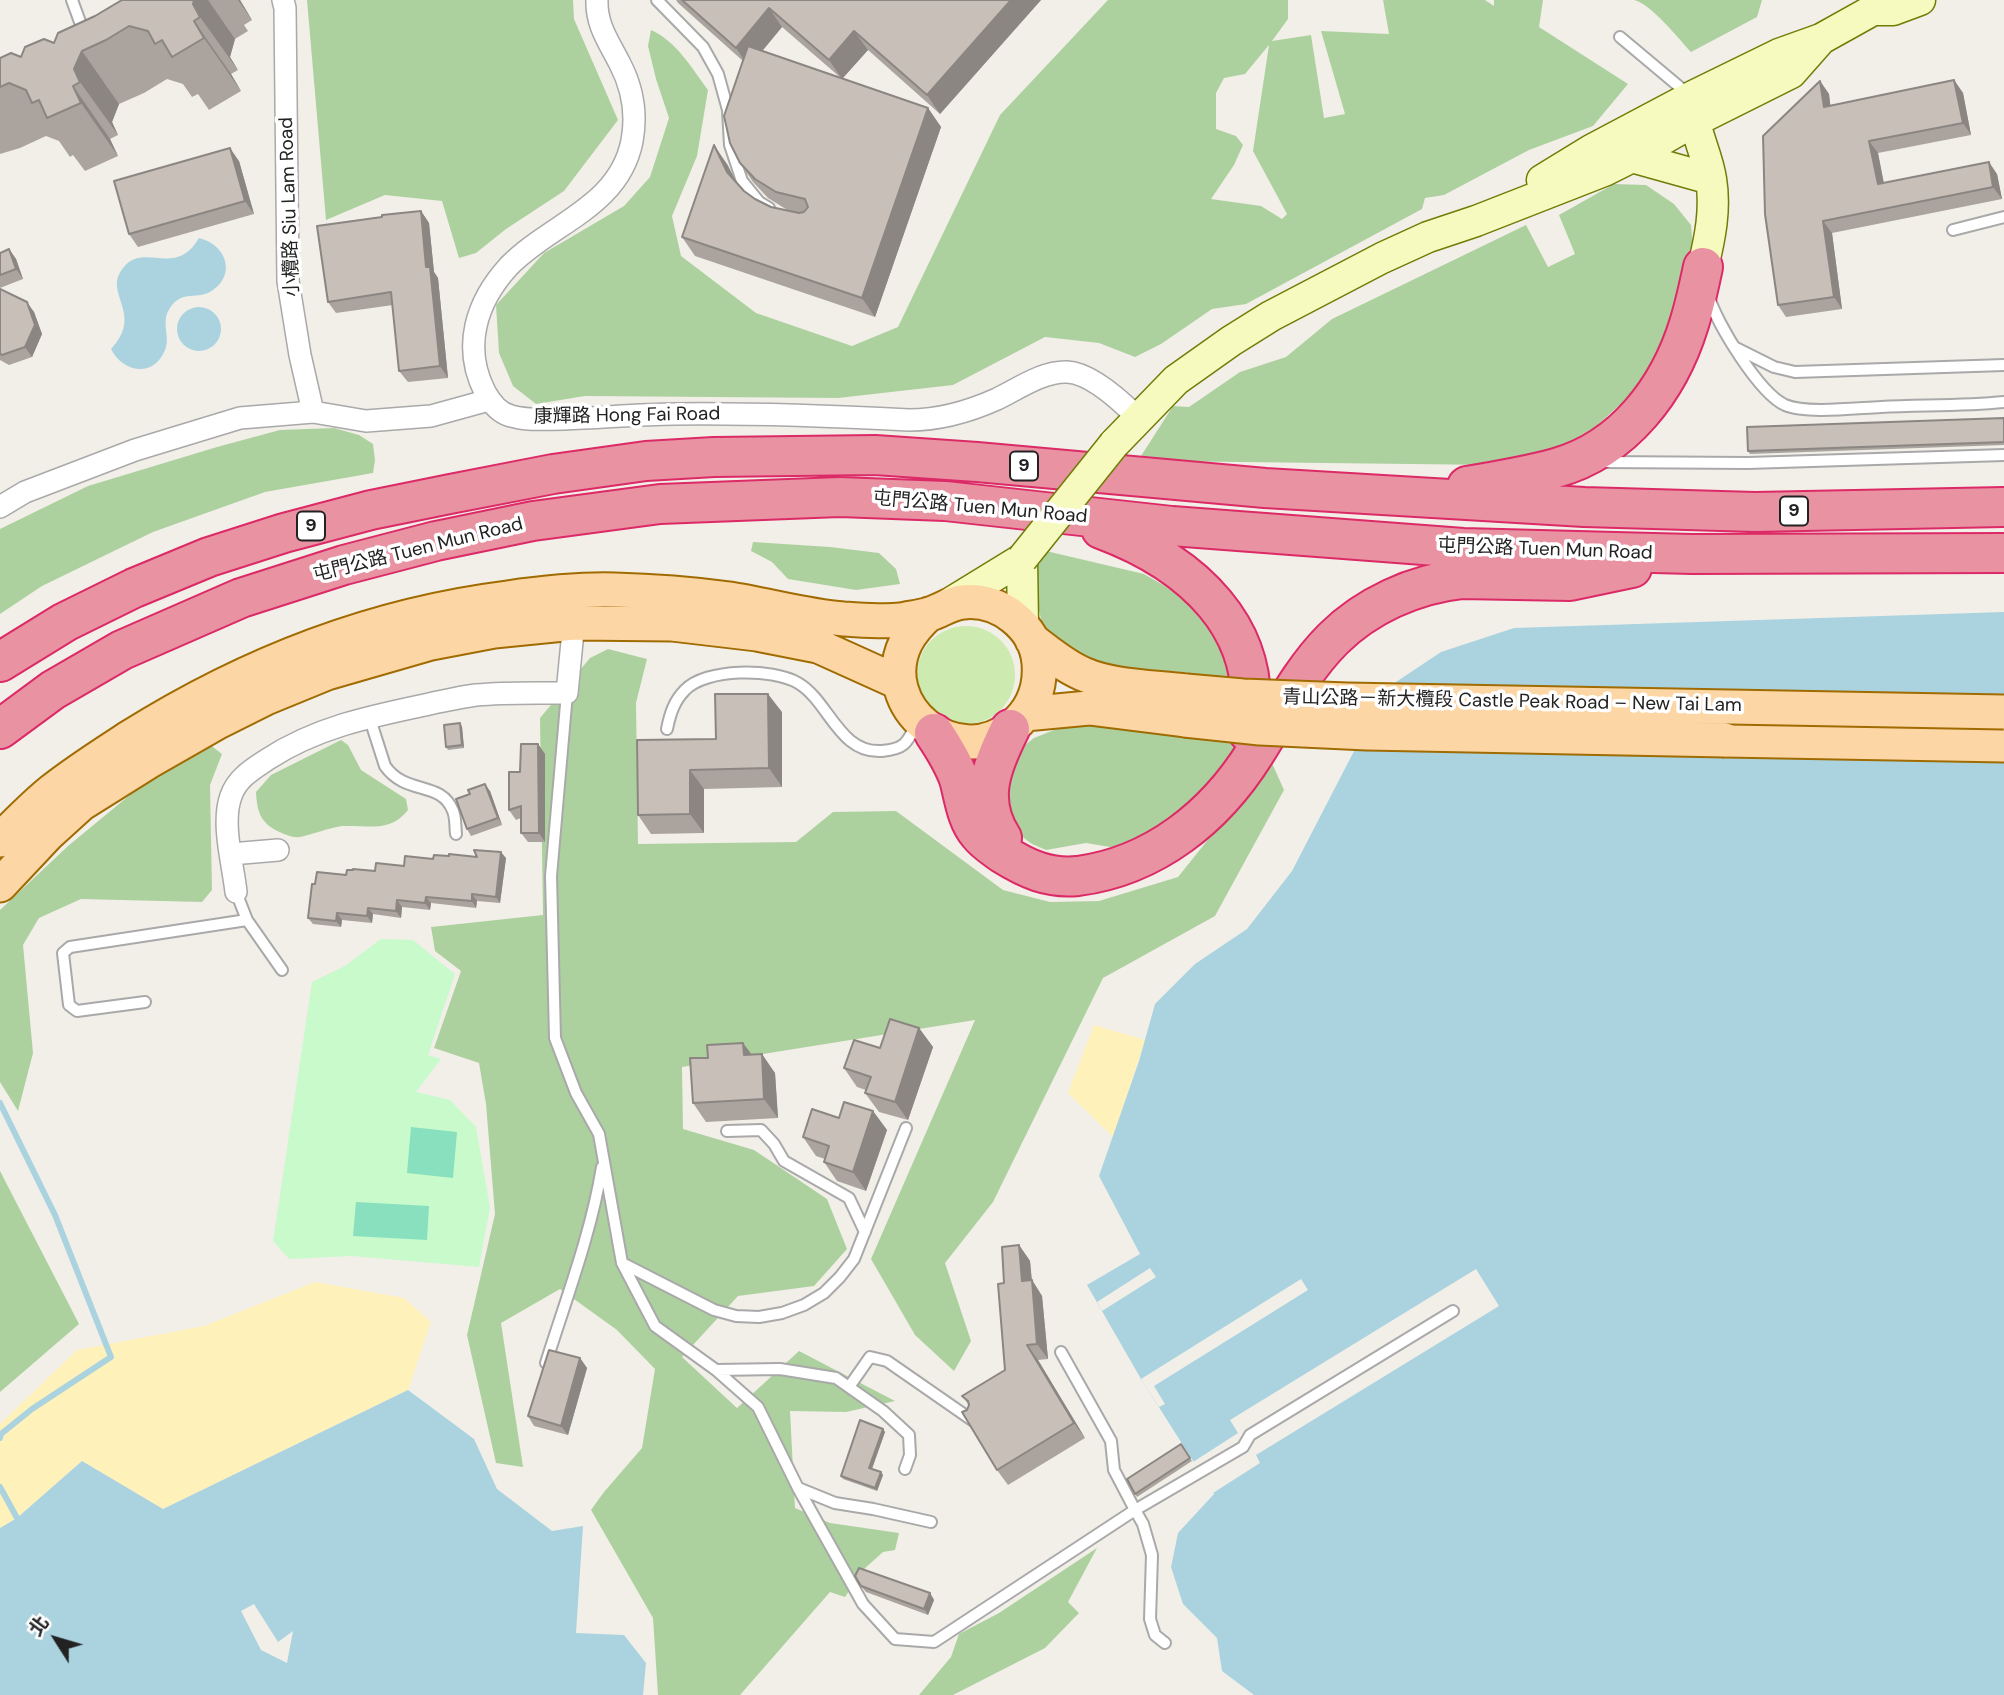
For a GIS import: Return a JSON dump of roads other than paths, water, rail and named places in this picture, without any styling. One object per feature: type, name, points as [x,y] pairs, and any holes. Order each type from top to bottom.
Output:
[{"type":"highway","points":[[1410,495],[1482,484],[1558,467],[1584,457],[1606,444],[1648,406],[1663,383],[1689,325],[1703,267]]},
{"type":"highway","name":"9","points":[[0,662],[65,622],[134,588],[209,557],[284,533],[371,510],[450,494],[553,474],[646,461],[728,456],[875,455],[1265,488],[1570,506],[1755,512],[2004,507]]},
{"type":"highway","name":"屯門公路 Tuen Mun Road","points":[[0,729],[53,690],[122,650],[241,598],[436,541],[533,521],[660,504],[840,497],[945,501],[1062,515],[1437,547],[1692,554],[2004,553]]},
{"type":"highway","points":[[1062,515],[1153,553],[1182,571],[1216,603],[1238,639],[1248,677],[1250,725],[1242,757],[1217,801]]},
{"type":"highway","points":[[926,726],[952,762],[972,822],[990,845],[1018,863],[1044,874],[1069,877],[1102,872],[1157,850],[1196,822],[1217,801],[1254,755],[1296,684],[1315,659],[1342,631],[1385,602],[1409,591],[1447,580],[1570,581],[1692,554]]},
{"type":"highway","points":[[1018,722],[990,774],[989,803],[999,834],[1018,863]]},
{"type":"main road","points":[[1476,221],[1591,150],[1791,73],[1821,39],[1883,5],[1893,10],[1920,0]]},
{"type":"main road","points":[[0,885],[48,834],[81,804],[148,762],[266,698],[327,673],[431,643],[494,631],[575,607],[610,590],[703,596],[840,619],[899,620],[938,609],[965,601],[983,602],[999,607],[1014,617],[1028,633],[1039,659],[1040,679],[1034,699],[1018,722],[994,738],[975,742],[953,740],[926,726],[909,709],[900,683],[900,663],[905,644],[915,628],[938,609],[1022,559],[1114,444],[1176,380],[1272,316],[1382,258],[1428,237],[1604,171],[1632,157],[1692,110]]},
{"type":"main road","points":[[1692,110],[1711,179],[1713,211],[1703,267]]},
{"type":"main road","points":[[1632,157],[1711,179]]},
{"type":"main road","points":[[1022,559],[1028,633]]},
{"type":"main road","points":[[0,839],[53,791],[120,744],[191,701],[265,665],[329,640],[407,617],[488,600],[575,607],[672,624],[787,639],[830,651],[900,683]]},
{"type":"main road","name":"青山公路－新大欖段 Castle Peak Road – New Tai Lam","points":[[1028,633],[1065,664],[1087,676],[1185,706],[1282,729],[1367,733],[2004,744]]},
{"type":"main road","name":"青山公路－新大欖段 Castle Peak Road – New Tai Lam","points":[[1018,722],[1089,708],[1185,706],[1243,696],[2004,712]]},
{"type":"street","name":"小欖路 Siu Lam Road","points":[[283,0],[287,63],[288,281],[313,412]]},
{"type":"street","points":[[0,507],[25,492],[148,446],[240,418],[313,412],[366,421],[431,416],[489,400],[478,379],[473,349],[477,322],[487,298],[502,275],[522,254],[583,212],[604,194],[621,170],[632,141],[634,107],[631,91],[602,32],[597,0]]},
{"type":"street","name":"康輝路 Hong Fai Road","points":[[489,400],[498,410],[525,419],[739,414],[933,420],[953,416],[994,400],[1039,378],[1067,372],[1076,374],[1114,396],[1138,418]]},
{"type":"street","points":[[236,892],[229,806],[234,789],[246,774],[300,741],[369,716],[475,695],[567,693],[575,607]]},
{"type":"street","points":[[231,854],[278,850]]},
{"type":"lane","points":[[72,0],[90,47]]},
{"type":"lane","points":[[657,0],[702,47],[718,74],[728,110],[730,145],[742,181],[759,202],[776,213]]},
{"type":"lane","points":[[1620,37],[1692,110]]},
{"type":"lane","points":[[1953,230],[2004,217]]},
{"type":"lane","points":[[1703,267],[1710,301],[1726,334],[1766,391],[1785,405],[1823,409],[2004,402]]},
{"type":"lane","points":[[1736,348],[1774,367],[1795,372],[2004,365]]},
{"type":"lane","points":[[1558,467],[1615,461],[1748,464],[2004,455]]},
{"type":"lane","points":[[667,729],[670,713],[687,688],[715,676],[758,672],[799,683],[814,697],[843,736],[868,749],[896,750],[926,726]]},
{"type":"lane","points":[[567,693],[551,876],[555,1038],[576,1093],[599,1133],[622,1264],[655,1326],[716,1370],[758,1407],[798,1488],[863,1604],[895,1639],[934,1642],[1135,1510],[1243,1447],[1250,1435],[1453,1311]]},
{"type":"lane","points":[[369,716],[390,773],[403,783],[436,792],[443,797],[454,813],[456,834]]},
{"type":"lane","points":[[236,892],[247,920],[282,970]]},
{"type":"lane","points":[[145,1002],[77,1011],[69,1005],[63,953],[70,947],[247,920]]},
{"type":"lane","points":[[622,1264],[714,1310],[736,1316],[759,1317],[804,1305],[841,1278],[854,1259],[906,1128]]},
{"type":"lane","points":[[727,1131],[761,1130],[784,1161],[849,1198],[865,1232]]},
{"type":"lane","points":[[543,1370],[586,1239],[603,1157]]},
{"type":"lane","points":[[1061,1352],[1111,1441],[1114,1470],[1143,1524],[1152,1555],[1150,1619],[1155,1634],[1165,1643]]},
{"type":"lane","points":[[849,1387],[870,1357],[887,1361],[972,1420]]},
{"type":"lane","points":[[716,1370],[779,1368],[836,1378],[883,1411],[909,1435],[911,1455],[905,1469]]},
{"type":"lane","points":[[798,1488],[835,1503],[931,1522]]},
{"type":"water","points":[[199,238],[216,246],[221,253],[225,260],[225,276],[213,290],[175,302],[167,313],[167,345],[160,359],[146,368],[130,367],[116,357],[111,349],[124,325],[117,287],[118,277],[131,261],[180,256],[190,250]]},
{"type":"water","points":[[199,307],[214,314],[221,329],[214,344],[199,351],[184,344],[177,329],[184,314]]},
{"type":"water","points":[[2004,612],[2004,1695],[1254,1695],[1222,1671],[1217,1638],[1183,1604],[1171,1567],[1178,1533],[1214,1494],[1141,1379],[1087,1285],[1140,1254],[1099,1176],[1139,1061],[1155,1004],[1195,964],[1247,929],[1292,871],[1367,726],[1396,682],[1441,652],[1514,628]]},
{"type":"water","points":[[408,1390],[474,1439],[497,1489],[552,1531],[583,1526],[576,1633],[624,1635],[646,1663],[643,1695],[0,1695],[0,1528],[17,1518],[82,1461],[163,1509]],"holes":[[[254,1604],[278,1642],[293,1631],[287,1663],[261,1650],[241,1611]]]},
{"type":"waterway","points":[[0,1103],[55,1215],[111,1357],[32,1409],[1,1434],[0,1438]]},
{"type":"waterway","points":[[0,1487],[17,1518]]}]
